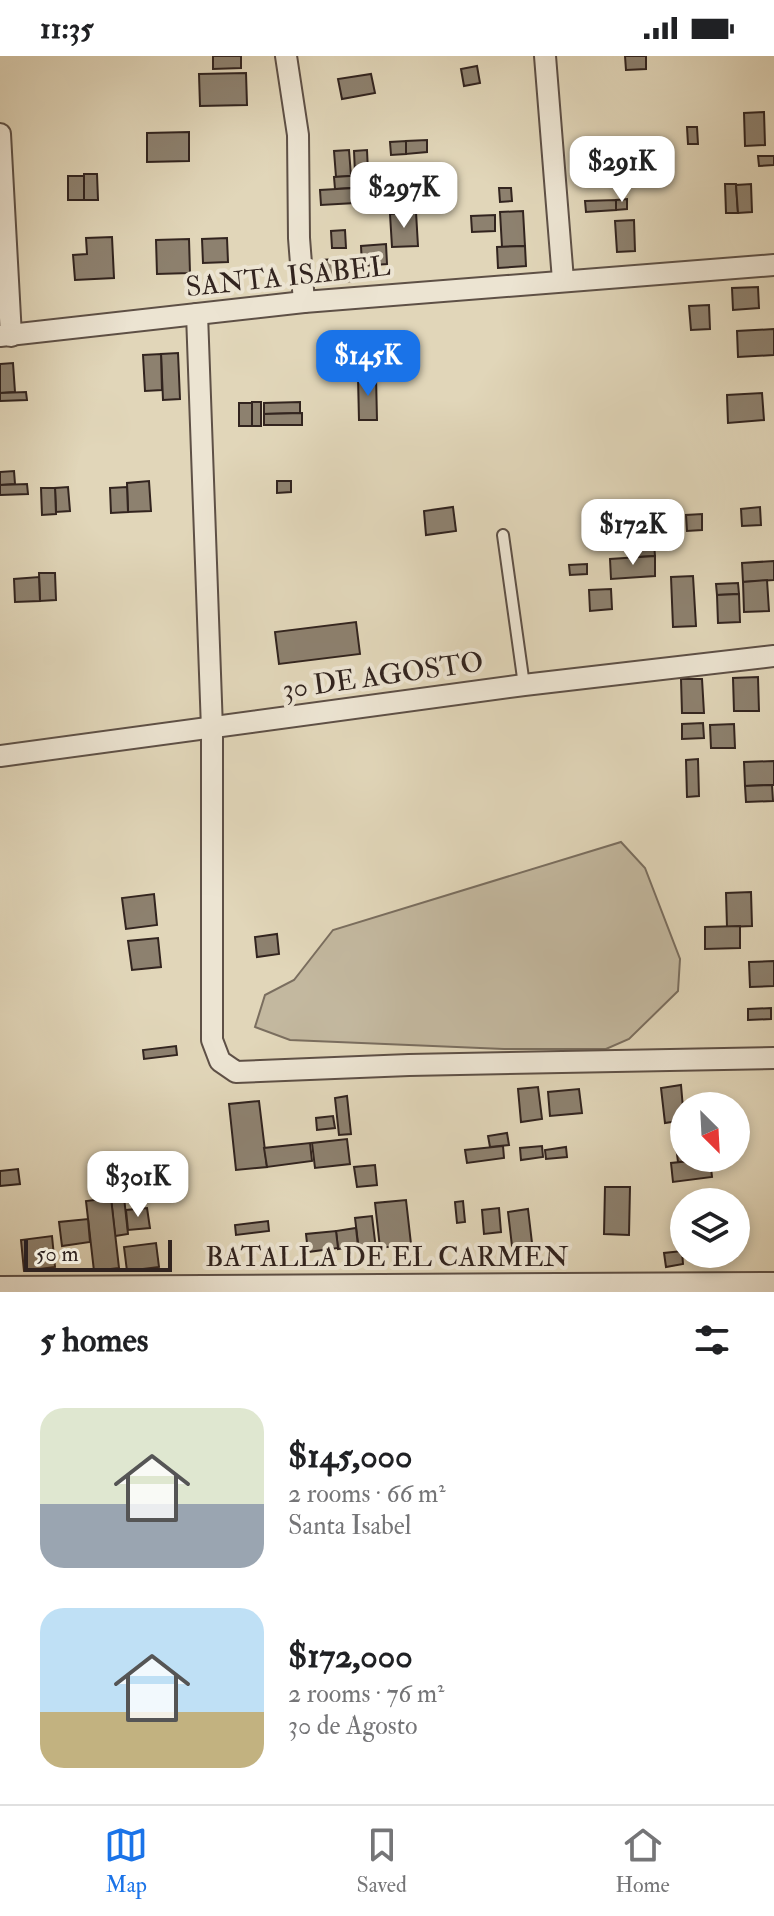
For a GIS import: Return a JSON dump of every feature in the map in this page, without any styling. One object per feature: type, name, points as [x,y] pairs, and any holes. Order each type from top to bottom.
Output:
[{"type":"street","points":[[286,56],[298,135],[299,238],[304,302]]},
{"type":"street","points":[[545,56],[563,280]]},
{"type":"street","points":[[0,134],[6,336]]},
{"type":"street","name":"SANTA ISABEL","points":[[6,336],[304,302],[774,265]]},
{"type":"street","points":[[197,314],[212,729],[212,1040],[220,1061],[236,1072],[409,1065],[774,1058]]},
{"type":"street","name":"30 DE AGOSTO","points":[[0,756],[524,685],[774,656]]},
{"type":"street","name":"BATALLA DE EL CARMEN","points":[[0,1287],[210,1289],[774,1283]]},
{"type":"lane","points":[[503,535],[524,685]]},
{"type":"shaded area","points":[[621,842],[645,868],[680,959],[678,991],[629,1039],[606,1049],[504,1049],[290,1040],[255,1027],[265,995],[294,980],[333,930]]},
{"type":"building","points":[[213,56],[241,56],[241,68],[213,69]]},
{"type":"building","points":[[625,56],[646,56],[646,69],[626,70]]},
{"type":"building","points":[[477,66],[480,83],[464,86],[461,69]]},
{"type":"building","points":[[246,73],[247,105],[200,106],[199,74]]},
{"type":"building","points":[[371,74],[375,93],[342,99],[338,79]]},
{"type":"building","points":[[764,112],[765,145],[745,146],[744,113]]},
{"type":"building","points":[[687,127],[697,127],[698,144],[688,144]]},
{"type":"building","points":[[189,132],[189,161],[147,162],[147,133]]},
{"type":"building","points":[[427,140],[427,152],[406,154],[406,141]]},
{"type":"building","points":[[406,141],[406,154],[391,155],[390,142]]},
{"type":"building","points":[[349,150],[351,176],[336,177],[334,151]]},
{"type":"building","points":[[367,150],[368,172],[355,173],[354,151]]},
{"type":"building","points":[[758,156],[774,156],[774,165],[759,166]]},
{"type":"building","points":[[84,174],[97,174],[98,200],[84,200]]},
{"type":"building","points":[[366,175],[367,187],[335,189],[334,177]]},
{"type":"building","points":[[68,176],[84,176],[84,200],[68,200]]},
{"type":"building","points":[[725,184],[736,184],[738,213],[726,213]]},
{"type":"building","points":[[751,184],[752,212],[738,213],[736,185]]},
{"type":"building","points":[[354,188],[355,203],[321,205],[320,190]]},
{"type":"building","points":[[499,188],[511,188],[512,201],[500,202]]},
{"type":"building","points":[[627,199],[627,209],[616,210],[616,200]]},
{"type":"building","points":[[616,200],[616,210],[586,212],[585,201]]},
{"type":"building","points":[[523,211],[525,246],[502,247],[500,212]]},
{"type":"building","points":[[416,212],[418,246],[392,247],[390,214]]},
{"type":"building","points":[[495,215],[495,231],[472,232],[471,216]]},
{"type":"building","points":[[634,220],[635,251],[617,252],[615,221]]},
{"type":"building","points":[[345,230],[346,248],[332,248],[331,231]]},
{"type":"building","points":[[112,237],[114,278],[75,280],[73,255],[87,254],[86,238]]},
{"type":"building","points":[[227,238],[228,262],[203,263],[202,239]]},
{"type":"building","points":[[189,239],[190,273],[157,274],[156,240]]},
{"type":"building","points":[[386,244],[387,264],[362,266],[361,246]]},
{"type":"building","points":[[525,246],[526,266],[498,268],[497,247]]},
{"type":"building","points":[[351,258],[352,281],[323,283],[321,260]]},
{"type":"building","points":[[758,287],[759,308],[733,310],[732,288]]},
{"type":"building","points":[[709,305],[710,329],[691,330],[689,306]]},
{"type":"building","points":[[774,329],[774,355],[738,357],[737,331]]},
{"type":"building","points":[[178,353],[180,399],[163,400],[161,354]]},
{"type":"building","points":[[161,354],[162,390],[145,391],[143,355]]},
{"type":"building","points":[[13,363],[15,392],[0,393],[0,364]]},
{"type":"building","points":[[376,376],[377,420],[359,420],[358,377]]},
{"type":"building","points":[[26,392],[27,400],[0,401],[0,393]]},
{"type":"building","points":[[762,393],[764,420],[728,423],[727,395]]},
{"type":"building","points":[[252,402],[261,402],[261,426],[252,426]]},
{"type":"building","points":[[300,402],[300,413],[264,414],[264,403]]},
{"type":"building","points":[[239,403],[252,403],[252,426],[239,426]]},
{"type":"building","points":[[302,413],[302,425],[264,425],[264,414]]},
{"type":"building","points":[[14,471],[15,484],[0,485],[0,472]]},
{"type":"building","points":[[149,481],[151,511],[128,512],[127,483]]},
{"type":"building","points":[[277,481],[291,481],[291,492],[277,493]]},
{"type":"building","points":[[27,484],[28,494],[0,495],[0,485]]},
{"type":"building","points":[[68,487],[70,511],[56,512],[55,488]]},
{"type":"building","points":[[127,487],[128,512],[111,513],[110,488]]},
{"type":"building","points":[[41,488],[55,488],[56,514],[42,515]]},
{"type":"building","points":[[453,507],[456,531],[426,535],[424,511]]},
{"type":"building","points":[[760,507],[761,525],[742,526],[741,509]]},
{"type":"building","points":[[702,514],[702,530],[687,531],[686,515]]},
{"type":"building","points":[[652,518],[655,556],[635,557],[634,519]]},
{"type":"building","points":[[655,556],[655,576],[611,579],[610,559]]},
{"type":"building","points":[[774,561],[774,580],[743,582],[742,563]]},
{"type":"building","points":[[587,564],[587,574],[570,575],[569,565]]},
{"type":"building","points":[[39,573],[55,573],[56,600],[40,601]]},
{"type":"building","points":[[693,576],[696,626],[673,627],[671,577]]},
{"type":"building","points":[[39,577],[40,601],[15,602],[14,579]]},
{"type":"building","points":[[767,580],[769,611],[744,612],[743,582]]},
{"type":"building","points":[[738,583],[739,594],[717,595],[716,584]]},
{"type":"building","points":[[611,589],[612,609],[590,611],[589,590]]},
{"type":"building","points":[[739,594],[740,622],[718,623],[717,595]]},
{"type":"building","points":[[356,622],[360,654],[279,664],[275,632]]},
{"type":"building","points":[[758,677],[759,711],[734,711],[733,678]]},
{"type":"building","points":[[681,679],[702,679],[704,713],[682,713]]},
{"type":"building","points":[[703,723],[704,738],[682,739],[682,724]]},
{"type":"building","points":[[734,724],[735,748],[711,748],[710,725]]},
{"type":"building","points":[[698,759],[699,796],[687,797],[686,760]]},
{"type":"building","points":[[774,761],[774,785],[745,786],[744,762]]},
{"type":"building","points":[[772,785],[773,801],[746,802],[745,786]]},
{"type":"building","points":[[751,892],[752,926],[727,927],[726,893]]},
{"type":"building","points":[[154,894],[157,925],[126,929],[122,898]]},
{"type":"building","points":[[740,926],[740,948],[705,949],[705,927]]},
{"type":"building","points":[[277,934],[279,954],[257,957],[255,937]]},
{"type":"building","points":[[158,938],[161,967],[132,970],[128,941]]},
{"type":"building","points":[[774,961],[774,986],[750,987],[749,962]]},
{"type":"building","points":[[771,1008],[771,1019],[748,1020],[748,1009]]},
{"type":"building","points":[[176,1046],[177,1055],[144,1059],[143,1050]]},
{"type":"building","points":[[681,1085],[682,1092],[670,1092],[670,1122],[665,1123],[661,1088]]},
{"type":"building","points":[[538,1087],[542,1119],[521,1122],[518,1089]]},
{"type":"building","points":[[579,1089],[582,1113],[550,1116],[548,1092]]},
{"type":"building","points":[[347,1096],[351,1134],[339,1135],[335,1098]]},
{"type":"building","points":[[259,1101],[267,1167],[236,1170],[229,1104]]},
{"type":"building","points":[[333,1116],[335,1128],[317,1130],[316,1118]]},
{"type":"building","points":[[507,1133],[509,1145],[490,1147],[488,1136]]},
{"type":"building","points":[[347,1139],[350,1164],[315,1168],[312,1143]]},
{"type":"building","points":[[310,1143],[312,1161],[267,1167],[264,1148]]},
{"type":"building","points":[[503,1146],[504,1158],[467,1163],[465,1150]]},
{"type":"building","points":[[542,1146],[543,1157],[521,1160],[520,1148]]},
{"type":"building","points":[[566,1147],[567,1157],[546,1159],[545,1150]]},
{"type":"building","points":[[375,1165],[377,1185],[357,1187],[354,1167]]},
{"type":"building","points":[[18,1169],[20,1184],[0,1186],[0,1171]]},
{"type":"building","points":[[672,1172],[711,1172],[712,1177],[673,1182]]},
{"type":"building","points":[[605,1187],[630,1187],[629,1235],[604,1234]]},
{"type":"building","points":[[124,1197],[128,1234],[115,1236],[111,1198]]},
{"type":"building","points":[[111,1198],[119,1268],[94,1271],[86,1201]]},
{"type":"building","points":[[406,1200],[411,1244],[380,1248],[375,1203]]},
{"type":"building","points":[[463,1201],[465,1222],[457,1223],[455,1202]]},
{"type":"building","points":[[147,1208],[150,1228],[128,1230],[126,1210]]},
{"type":"building","points":[[499,1208],[501,1232],[484,1234],[482,1210]]},
{"type":"building","points":[[528,1209],[532,1243],[512,1246],[508,1212]]},
{"type":"building","points":[[372,1216],[377,1258],[360,1260],[355,1218]]},
{"type":"building","points":[[88,1219],[90,1242],[62,1246],[59,1222]]},
{"type":"building","points":[[268,1221],[269,1231],[236,1235],[235,1225]]},
{"type":"building","points":[[356,1228],[358,1246],[338,1249],[336,1231]]},
{"type":"building","points":[[336,1231],[338,1248],[308,1252],[306,1234]]},
{"type":"building","points":[[52,1236],[55,1267],[24,1271],[21,1240]]},
{"type":"building","points":[[156,1243],[159,1267],[127,1271],[124,1247]]},
{"type":"building","points":[[670,1252],[670,1266],[666,1267],[664,1253]]}]
